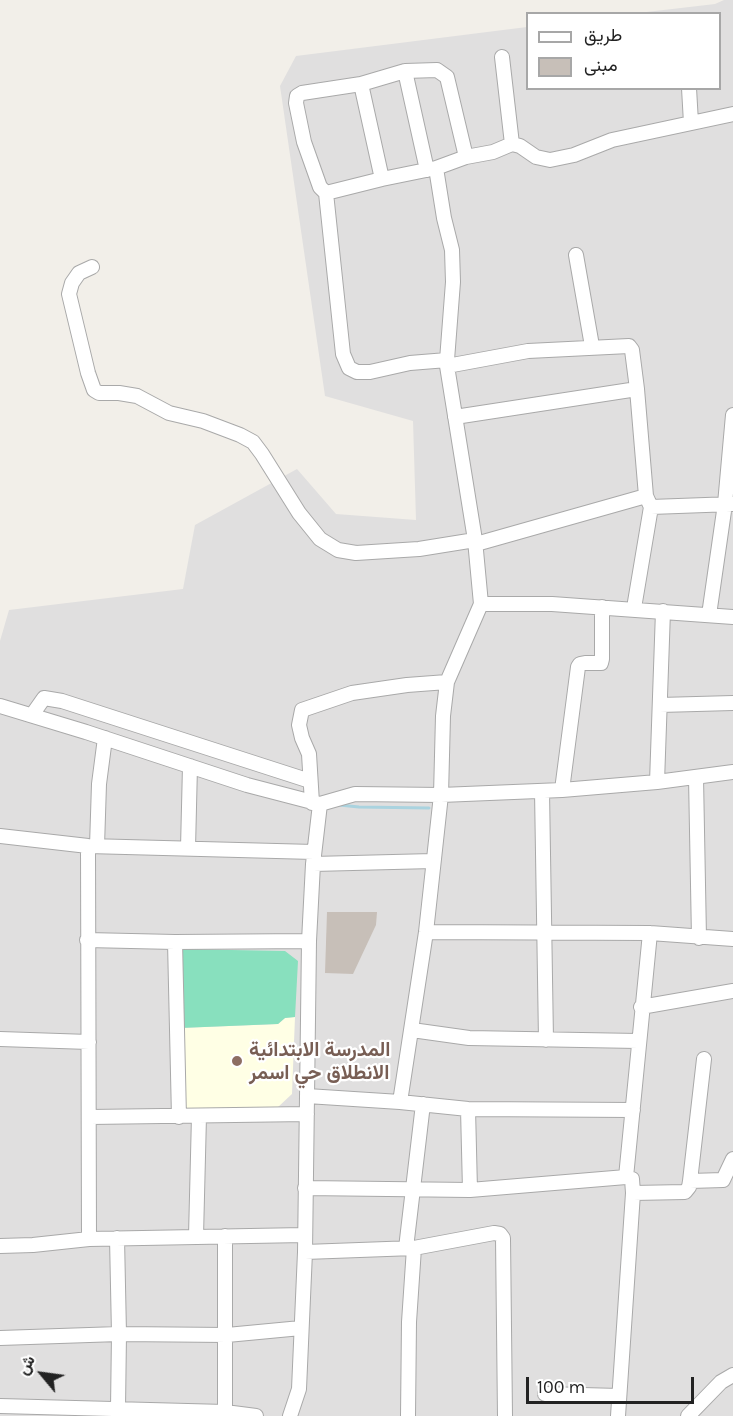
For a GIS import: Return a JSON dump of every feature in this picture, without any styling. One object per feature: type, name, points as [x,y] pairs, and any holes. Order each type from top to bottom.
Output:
[{"type":"street","points":[[502,57],[512,144]]},
{"type":"street","points":[[466,157],[447,77],[437,70],[405,71],[361,84],[297,96],[296,103],[304,142],[316,178],[326,194],[343,354],[349,368],[357,372],[370,372],[410,363],[447,363],[528,351],[592,346],[629,346],[632,350],[637,389],[648,502],[634,608]]},
{"type":"street","points":[[400,1102],[426,932],[441,795],[447,682],[481,604],[475,542],[447,363],[453,282],[452,250],[405,71]]},
{"type":"street","points":[[361,84],[382,179]]},
{"type":"street","points":[[688,90],[691,123]]},
{"type":"street","points":[[326,194],[431,169],[466,157],[493,152],[512,144],[520,146],[536,157],[550,160],[574,155],[612,140],[733,114]]},
{"type":"street","points":[[576,255],[592,346]]},
{"type":"street","points":[[92,267],[79,273],[72,283],[69,294],[94,390],[99,393],[137,396],[169,413],[203,421],[253,442],[299,513],[320,539],[338,550],[356,553],[419,549],[475,542],[648,502],[729,504]]},
{"type":"street","points":[[455,417],[637,389]]},
{"type":"street","points":[[709,615],[729,504],[733,416]]},
{"type":"street","points":[[481,604],[552,604],[634,608],[733,617]]},
{"type":"street","points":[[562,790],[578,667],[580,664],[600,663],[602,659],[603,607]]},
{"type":"street","points":[[657,782],[663,611]]},
{"type":"street","points":[[290,1416],[299,1389],[308,1096],[309,941],[316,804],[310,780],[309,754],[299,725],[302,710],[352,693],[447,682]]},
{"type":"street","points":[[32,715],[44,698],[62,701],[310,780]]},
{"type":"street","points":[[660,705],[733,703]]},
{"type":"street","points":[[0,706],[248,786],[316,804],[355,794],[441,795],[562,790],[657,782],[733,772]]},
{"type":"street","points":[[89,1239],[90,1117],[87,940],[92,846],[105,738]]},
{"type":"street","points":[[188,848],[190,766]]},
{"type":"street","points":[[696,777],[699,938]]},
{"type":"street","points":[[542,791],[546,1041]]},
{"type":"street","points":[[0,836],[92,846],[188,848],[314,858],[433,861]]},
{"type":"street","points":[[426,932],[650,933],[733,939]]},
{"type":"street","points":[[626,1177],[641,1006],[650,933]]},
{"type":"street","points":[[87,940],[309,941]]},
{"type":"street","points":[[175,942],[179,1117]]},
{"type":"street","points":[[641,1006],[733,991]]},
{"type":"street","points":[[412,1030],[470,1038],[638,1041]]},
{"type":"street","points":[[0,1039],[89,1042]]},
{"type":"street","points":[[633,1193],[685,1192],[689,1187],[704,1059]]},
{"type":"street","points":[[308,1096],[468,1109],[633,1110]]},
{"type":"street","points":[[408,1416],[410,1248],[413,1190],[423,1104]]},
{"type":"street","points":[[468,1109],[470,1190]]},
{"type":"street","points":[[90,1117],[307,1114]]},
{"type":"street","points":[[196,1236],[199,1116]]},
{"type":"street","points":[[690,1181],[723,1180],[733,1159]]},
{"type":"street","points":[[305,1188],[470,1190],[626,1177],[632,1179],[633,1193],[618,1416]]},
{"type":"street","points":[[304,1252],[410,1248],[494,1233],[500,1234],[503,1238],[505,1416]]},
{"type":"street","points":[[0,1246],[89,1239],[304,1235]]},
{"type":"street","points":[[225,1236],[227,1335],[225,1412]]},
{"type":"street","points":[[117,1238],[118,1408]]},
{"type":"street","points":[[0,1338],[119,1334],[227,1335],[301,1328]]},
{"type":"street","points":[[688,1416],[733,1374]]},
{"type":"street","points":[[545,1394],[619,1396]]},
{"type":"street","points":[[0,1406],[47,1412],[118,1408],[142,1413],[225,1412],[256,1416]]},
{"type":"shaded area","points":[[724,0],[733,0],[733,1416],[0,1416],[0,641],[9,610],[183,589],[195,525],[297,469],[336,514],[416,520],[413,421],[325,396],[280,86],[296,56],[526,27],[526,90],[721,90],[721,12],[647,12],[715,4]]},
{"type":"shaded area","name":"المدرسة الابتدائية الانطلاق حي اسمر","points":[[295,1017],[292,1094],[277,1108],[182,1110],[180,1028],[278,1024],[285,1018]]},
{"type":"green space","points":[[178,949],[285,951],[298,961],[295,1017],[285,1018],[278,1024],[180,1028]]},
{"type":"building","points":[[327,912],[377,912],[376,925],[353,974],[325,973]]},
{"type":"waterway","points":[[339,805],[429,808]]},
{"type":"place","name":"المدرسة الابتدائية الانطلاق حي اسمر","points":[[237,1061]]}]
